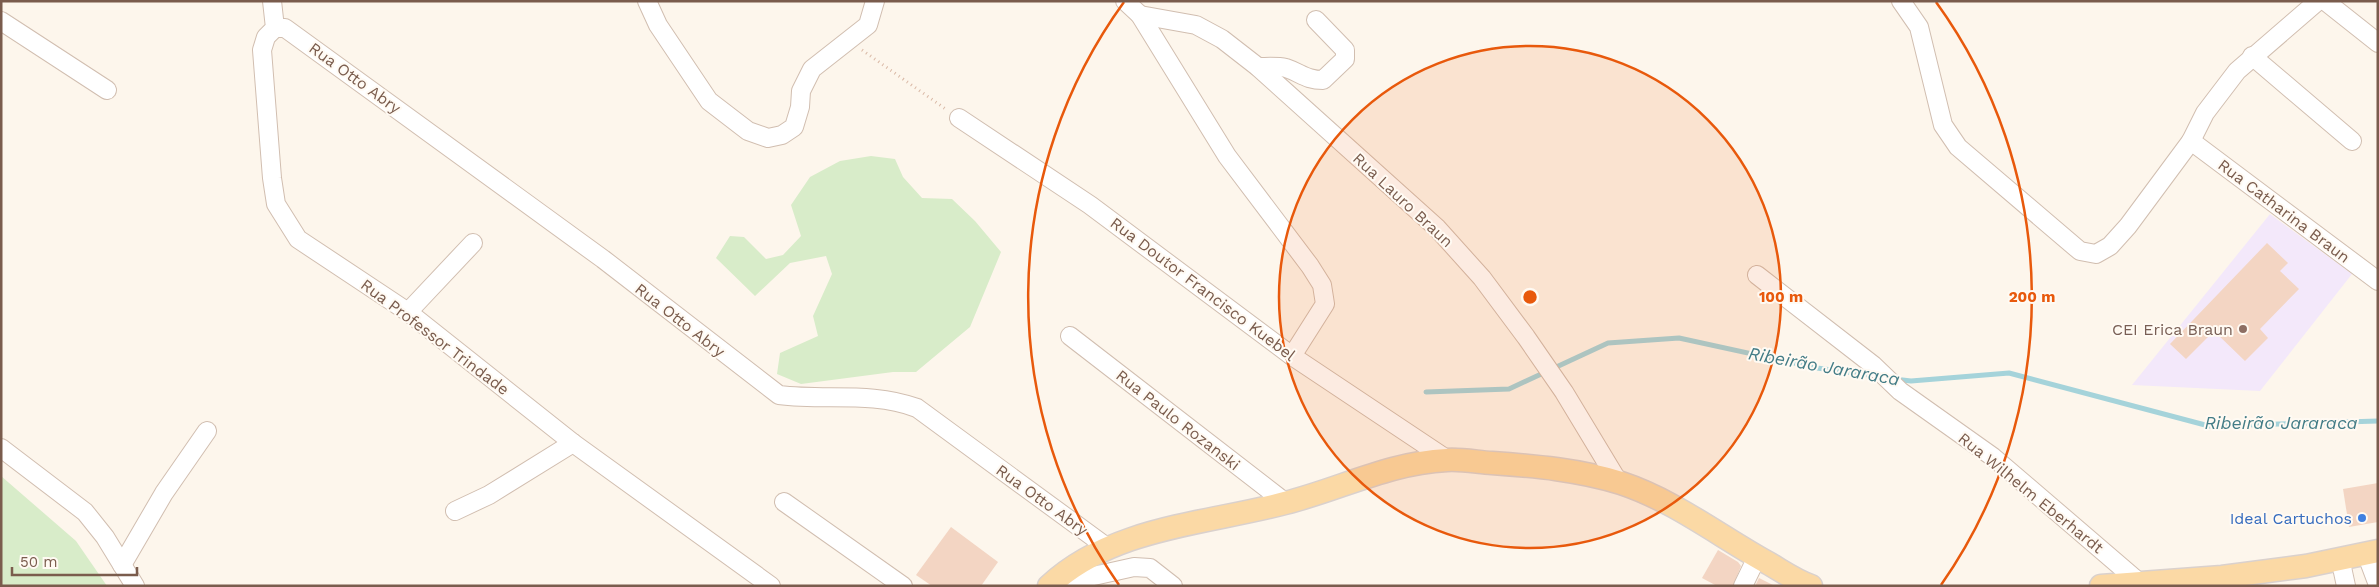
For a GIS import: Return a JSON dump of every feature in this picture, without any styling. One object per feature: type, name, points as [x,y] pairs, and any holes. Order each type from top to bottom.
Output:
[{"type":"main road","points":[[1052,583],[1108,548],[1168,528],[1286,503],[1372,473],[1404,465],[1448,460],[1544,467],[1619,483],[1648,493],[1682,510],[1757,557],[1811,586]]},
{"type":"main road","points":[[2102,586],[2222,577],[2306,566],[2372,552]]},
{"type":"street","points":[[272,1],[276,28]]},
{"type":"street","points":[[647,1],[658,25],[709,101],[748,131],[768,138],[782,135],[794,127],[800,107],[802,91],[812,69],[868,25],[875,1]]},
{"type":"street","points":[[1125,1],[1140,16],[1227,156],[1310,266],[1322,286],[1325,304],[1292,356]]},
{"type":"street","points":[[1901,1],[1919,27],[1943,126],[1958,147],[2080,251],[2096,254],[2110,246],[2191,141],[2205,113],[2237,70],[2318,1]]},
{"type":"street","points":[[2325,1],[2378,43]]},
{"type":"street","name":"Rua Lauro Braun","points":[[1140,16],[1196,25],[1222,39],[1258,67],[1437,228],[1482,278],[1526,336],[1564,392],[1619,483]]},
{"type":"street","points":[[1,20],[107,90]]},
{"type":"street","points":[[1258,67],[1283,67],[1310,80],[1323,80],[1345,59],[1345,50],[1316,20]]},
{"type":"street","name":"Rua Professor Trindade","points":[[276,28],[266,37],[262,50],[272,178],[276,204],[298,239],[408,312],[573,443],[771,586]]},
{"type":"street","name":"Rua Otto Abry","points":[[276,28],[285,28],[555,224],[779,395],[803,398],[872,397],[897,401],[917,408],[1108,548]]},
{"type":"street","points":[[2252,56],[2352,141]]},
{"type":"street","name":"Rua Doutor Francisco Kuebel","points":[[959,118],[1090,205],[1292,356],[1448,460]]},
{"type":"street","name":"Rua Catharina Braun","points":[[2191,141],[2378,281]]},
{"type":"street","points":[[408,312],[473,243]]},
{"type":"street","name":"Rua Wilhelm Eberhardt","points":[[1757,275],[1872,366],[1900,391],[1993,457],[2140,583]]},
{"type":"street","name":"Rua Paulo Rozanski","points":[[1070,336],[1286,503]]},
{"type":"street","points":[[122,565],[164,493],[207,431]]},
{"type":"street","points":[[455,511],[489,495],[573,443]]},
{"type":"street","points":[[1,448],[86,512],[105,537],[135,586]]},
{"type":"street","points":[[784,502],[903,586]]},
{"type":"street","points":[[2372,552],[2378,585]]},
{"type":"street","points":[[1743,586],[1757,557]]},
{"type":"street","points":[[2340,558],[2345,585]]},
{"type":"street","points":[[1052,583],[1134,568],[1150,568],[1173,586]]},
{"type":"path","points":[[850,41],[959,118]]},
{"type":"shaded area","name":"CEI Erica Braun","points":[[2270,214],[2352,274],[2260,391],[2132,385]]},
{"type":"green space","points":[[871,156],[895,159],[903,177],[922,198],[952,199],[975,221],[1001,252],[970,327],[916,372],[893,372],[801,384],[777,374],[780,353],[818,336],[813,316],[832,274],[826,256],[790,263],[755,296],[716,258],[730,236],[744,237],[766,259],[783,255],[801,236],[791,205],[810,177],[840,161]]},
{"type":"green space","points":[[1,476],[76,541],[107,586],[1,586]]},
{"type":"building","points":[[2267,243],[2288,263],[2280,271],[2299,289],[2260,329],[2268,338],[2245,361],[2214,331],[2186,359],[2170,344]]},
{"type":"building","points":[[2378,483],[2378,522],[2349,527],[2343,489]]},
{"type":"building","points":[[951,527],[998,562],[981,586],[932,586],[916,575]]},
{"type":"building","points":[[1718,550],[1738,562],[1741,566],[1733,586],[1717,586],[1702,578]]},
{"type":"building","points":[[1759,578],[1775,586],[1755,586]]},
{"type":"waterway","name":"Ribeirão Jararaca","points":[[1426,392],[1509,389],[1608,343],[1679,338],[1817,368],[1876,376]]},
{"type":"waterway","name":"Ribeirão Jararaca","points":[[1894,379],[1911,381],[2009,373],[2209,426],[2378,421]]},
{"type":"place","name":"CEI Erica Braun","points":[[2243,329]]},
{"type":"place","name":"Ideal Cartuchos","points":[[2362,518]]}]
